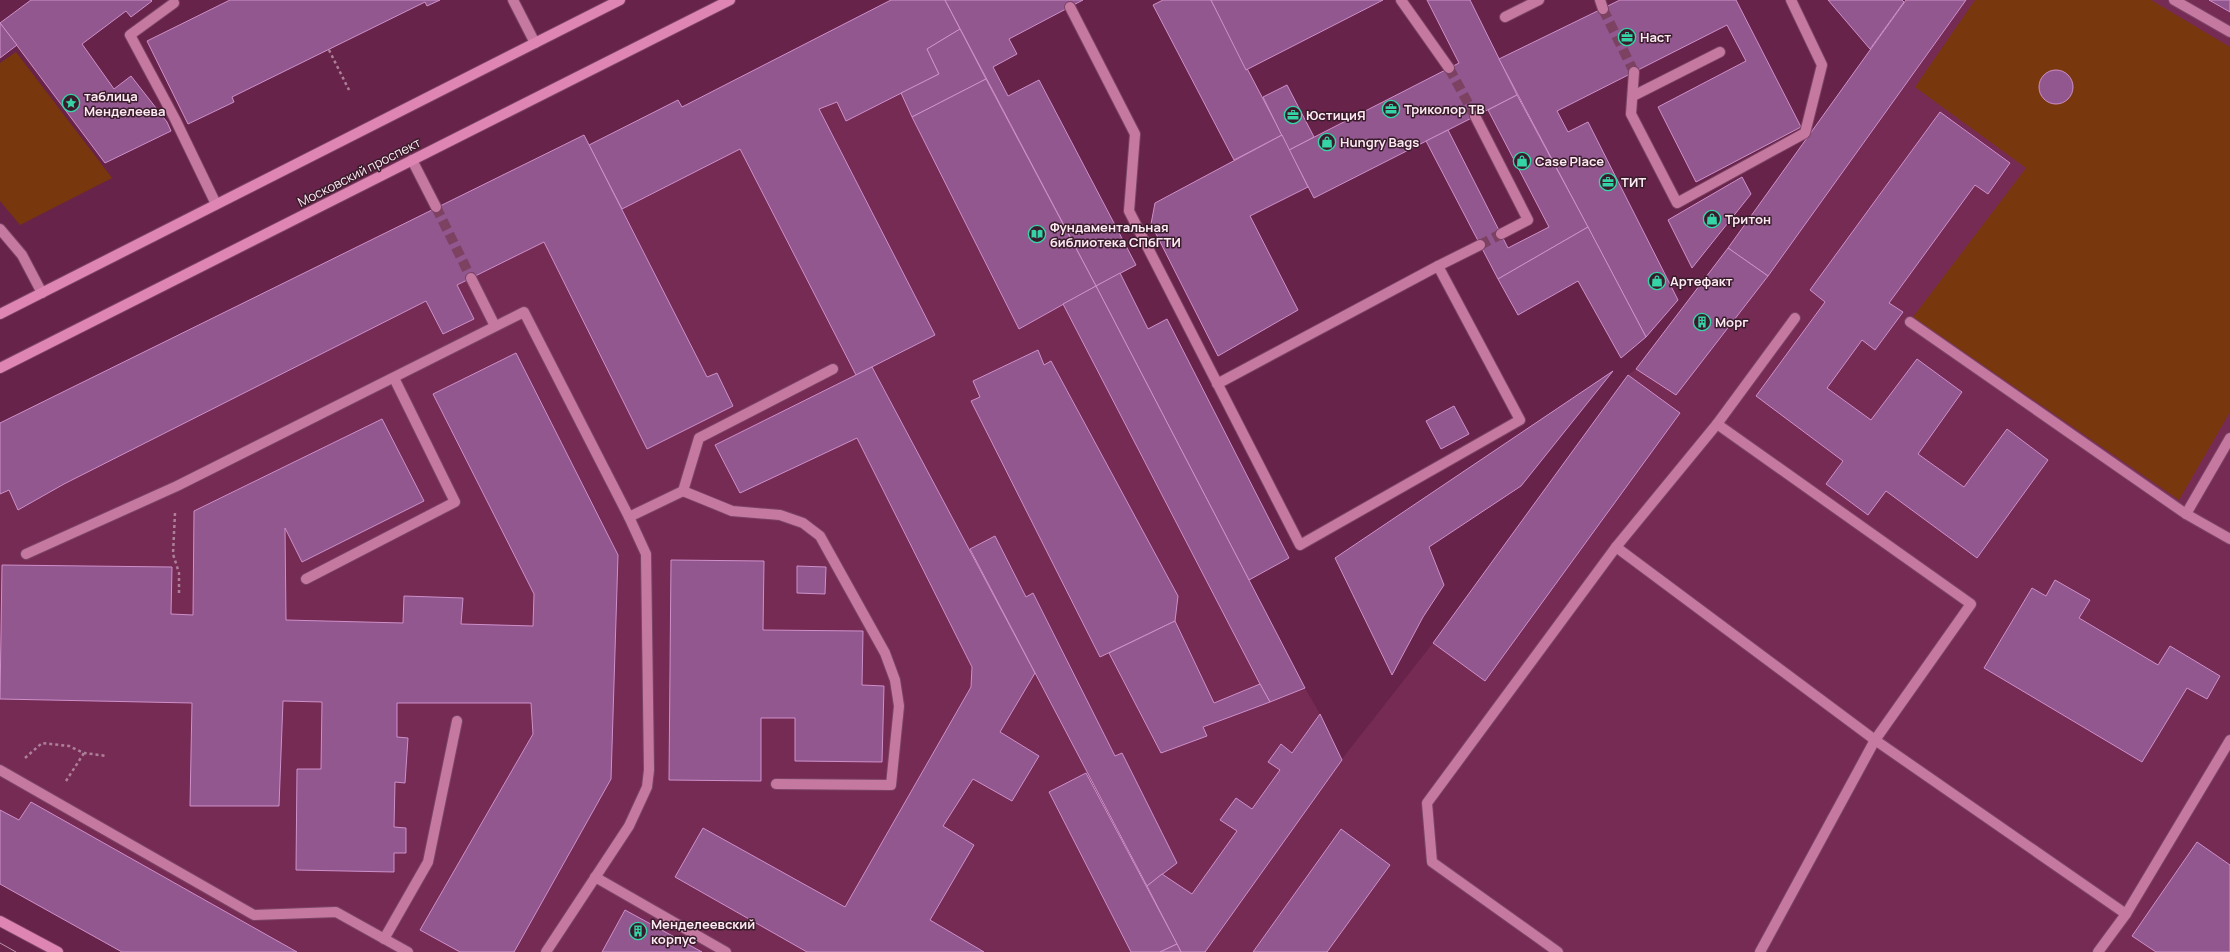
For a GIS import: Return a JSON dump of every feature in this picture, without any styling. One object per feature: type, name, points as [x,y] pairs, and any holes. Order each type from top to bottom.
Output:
[{"type":"main road","points":[[0,314],[620,0]]},
{"type":"main road","name":"Московский проспект","points":[[0,368],[730,0]]},
{"type":"main road","points":[[0,920],[58,952]]},
{"type":"lane","points":[[513,0],[536,43]]},
{"type":"lane","points":[[1401,0],[1449,68]]},
{"type":"lane","points":[[1505,17],[1539,0]]},
{"type":"lane","points":[[1634,72],[1631,114],[1677,203],[1805,133],[1822,65],[1791,0]]},
{"type":"lane","points":[[2174,0],[2230,32]]},
{"type":"lane","points":[[175,1],[130,35],[175,119],[216,204]]},
{"type":"lane","points":[[1070,6],[1135,134],[1128,211],[1300,545],[1520,420],[1438,266]]},
{"type":"lane","points":[[1633,96],[1720,52]]},
{"type":"lane","points":[[1475,116],[1528,220],[1501,234]]},
{"type":"lane","points":[[412,160],[436,207]]},
{"type":"lane","points":[[0,229],[22,256],[42,293]]},
{"type":"lane","points":[[1217,384],[1480,245]]},
{"type":"lane","points":[[471,278],[495,326]]},
{"type":"lane","points":[[26,554],[176,486],[524,312],[629,517],[646,554],[649,770],[647,787],[629,826],[546,952]]},
{"type":"lane","points":[[1558,952],[1432,862],[1428,803],[1616,547],[1717,424],[1795,318]]},
{"type":"lane","points":[[1910,322],[2186,514],[2230,539]]},
{"type":"lane","points":[[629,517],[683,491],[699,438],[833,369]]},
{"type":"lane","points":[[306,578],[455,502],[394,378]]},
{"type":"lane","points":[[1717,424],[1971,604],[1875,740],[1760,952]]},
{"type":"lane","points":[[2186,514],[2230,438]]},
{"type":"lane","points":[[683,491],[732,511],[780,515],[803,522],[820,536],[885,653],[895,680],[899,706],[891,785],[776,784]]},
{"type":"lane","points":[[1616,547],[1875,740],[2126,914]]},
{"type":"lane","points":[[384,939],[428,862],[457,721]]},
{"type":"lane","points":[[2098,952],[2126,914],[2230,740]]},
{"type":"lane","points":[[3,772],[254,915],[336,912],[408,952]]},
{"type":"lane","points":[[595,877],[726,952]]},
{"type":"path","points":[[329,50],[349,90]]},
{"type":"path","points":[[176,486],[173,554],[179,573],[179,595]]},
{"type":"path","points":[[3,772],[42,743],[69,746],[84,752],[107,756]]},
{"type":"path","points":[[53,801],[84,752]]},
{"type":"shaded area","points":[[891,0],[945,0],[1320,714],[1342,759],[1433,643],[1628,375],[1636,369],[1728,248],[1906,0],[2230,0],[2230,952],[122,952],[0,884],[0,423],[584,135],[589,145],[678,100],[682,107]]},
{"type":"shaded area","points":[[1975,0],[2151,0],[2230,47],[2230,412],[2179,500],[1913,317],[2026,168],[1915,87]]},
{"type":"shaded area","points":[[16,52],[112,178],[20,225],[0,201],[0,63]]},
{"type":"building","points":[[31,0],[151,0],[152,1],[131,17],[126,11],[82,44],[114,89],[131,76],[167,122],[171,131],[105,163],[0,23]]},
{"type":"building","points":[[230,0],[440,0],[427,6],[425,2],[232,97],[234,102],[188,124],[147,41]]},
{"type":"building","points":[[891,0],[945,0],[960,29],[927,49],[939,74],[846,121],[837,102],[819,109],[935,335],[856,375],[740,149],[622,209],[589,145],[678,100],[682,107]]},
{"type":"building","points":[[945,0],[1083,0],[1009,39],[1017,54],[993,67],[1008,96],[1039,80],[1136,265],[1096,286]]},
{"type":"building","points":[[1163,0],[1211,0],[1282,135],[1234,160],[1153,5]]},
{"type":"building","points":[[1211,0],[1383,0],[1246,70]]},
{"type":"building","points":[[1427,0],[1470,0],[1517,95],[1314,198],[1289,150],[1459,63]]},
{"type":"building","points":[[1620,0],[1736,0],[1801,127],[1696,182],[1658,107],[1746,61],[1727,25],[1557,111],[1568,132],[1588,122],[1678,300],[1646,337],[1499,59]]},
{"type":"building","points":[[1828,0],[1902,0],[1904,2],[1870,49]]},
{"type":"building","points":[[1906,0],[1966,0],[1768,276],[1728,248]]},
{"type":"building","points":[[2209,0],[2230,0],[2230,12]]},
{"type":"building","points":[[0,23],[17,45],[0,58]]},
{"type":"building","points":[[960,29],[986,79],[912,117],[901,93],[939,74],[927,49]]},
{"type":"building","points":[[2053,70],[2059,70],[2063,71],[2070,77],[2073,87],[2072,94],[2066,101],[2059,104],[2053,104],[2049,103],[2042,97],[2039,90],[2039,84],[2040,80],[2046,73]]},
{"type":"building","points":[[986,79],[1096,286],[1019,329],[912,117]]},
{"type":"building","points":[[1287,85],[1314,137],[1289,150],[1263,97]]},
{"type":"building","points":[[1517,95],[1588,227],[1498,279],[1426,141],[1448,130],[1508,248],[1549,227],[1488,110]]},
{"type":"building","points":[[1940,112],[2010,163],[1988,194],[1975,185],[1889,303],[1903,312],[1875,350],[1862,340],[1827,388],[1871,420],[1917,359],[1962,392],[1918,454],[1964,487],[2007,429],[2048,460],[1977,558],[1886,491],[1868,515],[1826,484],[1843,461],[1756,396],[1825,302],[1810,290]]},
{"type":"building","points":[[584,135],[707,377],[717,373],[733,406],[647,449],[544,242],[457,285],[474,319],[443,334],[426,301],[64,484],[18,510],[9,490],[0,494],[0,423]]},
{"type":"building","points":[[1282,135],[1308,187],[1250,216],[1298,310],[1218,356],[1151,224],[1155,203]]},
{"type":"building","points":[[1742,177],[1751,194],[1692,268],[1668,220]]},
{"type":"building","points":[[1588,227],[1646,337],[1621,358],[1578,281],[1518,315],[1498,279]]},
{"type":"building","name":"Морг","points":[[1728,248],[1768,276],[1676,395],[1636,369]]},
{"type":"building","points":[[1120,273],[1148,329],[1167,319],[1289,558],[1249,580],[1096,286]]},
{"type":"building","points":[[1096,286],[1305,688],[1270,702],[1260,684],[1063,304]]},
{"type":"building","points":[[1038,350],[1044,365],[1051,361],[1178,596],[1175,621],[1100,657],[971,401],[980,397],[973,381]]},
{"type":"building","points":[[516,353],[618,555],[611,779],[514,952],[460,952],[420,930],[533,734],[531,703],[397,703],[397,737],[408,738],[405,783],[395,782],[394,827],[406,828],[406,853],[394,853],[394,872],[296,870],[297,769],[321,769],[322,702],[283,701],[279,806],[190,806],[192,703],[0,699],[2,565],[172,567],[171,614],[193,615],[194,511],[382,419],[424,501],[302,562],[285,528],[286,620],[403,623],[404,596],[463,598],[461,624],[533,626],[534,594],[433,394]]},
{"type":"building","points":[[872,367],[1035,673],[1000,732],[1039,756],[1012,801],[973,779],[943,826],[974,845],[930,920],[984,952],[807,952],[675,877],[703,828],[845,907],[971,687],[972,667],[857,438],[740,493],[715,445]]},
{"type":"building","points":[[1613,371],[1521,486],[1429,547],[1444,585],[1423,617],[1392,675],[1335,558]]},
{"type":"building","points":[[1628,375],[1680,413],[1485,681],[1433,643]]},
{"type":"building","points":[[1454,406],[1469,434],[1441,449],[1426,421]]},
{"type":"building","points":[[995,536],[1026,597],[1033,593],[1115,756],[1122,753],[1177,863],[1147,886],[970,549]]},
{"type":"building","points":[[671,560],[764,561],[763,630],[863,631],[862,685],[884,686],[882,762],[795,761],[795,718],[761,718],[761,781],[669,780]]},
{"type":"building","points":[[797,566],[826,567],[825,594],[797,593]]},
{"type":"building","points":[[2055,580],[2090,600],[2079,618],[2158,665],[2170,646],[2220,676],[2207,699],[2187,688],[2142,762],[1984,668],[2032,588],[2046,596]]},
{"type":"building","points":[[1175,621],[1214,703],[1260,684],[1270,702],[1203,727],[1207,736],[1161,753],[1109,653]]},
{"type":"building","points":[[1320,714],[1342,760],[1205,952],[1181,952],[1147,886],[1162,874],[1192,894],[1237,831],[1220,820],[1236,798],[1252,809],[1280,770],[1268,762],[1281,744],[1292,753]]},
{"type":"building","points":[[1086,773],[1177,944],[1160,952],[1131,952],[1049,792]]},
{"type":"building","points":[[31,802],[297,952],[122,952],[0,884],[0,810],[19,820]]},
{"type":"building","points":[[1341,829],[1390,865],[1327,952],[1253,952]]},
{"type":"building","points":[[2197,842],[2230,865],[2230,952],[2156,952],[2132,936]]},
{"type":"building","name":"Менделеевский корпус","points":[[625,910],[702,952],[602,952]]},
{"type":"building","points":[[1177,944],[1181,952],[1160,952]]},
{"type":"tunnel","points":[[1603,9],[1634,72]]},
{"type":"tunnel","points":[[1449,68],[1475,116]]},
{"type":"tunnel","points":[[436,207],[471,278]]},
{"type":"tunnel","points":[[1480,245],[1501,234]]},
{"type":"tram line","points":[[0,943],[16,952]]},
{"type":"place","name":"Наст","points":[[1627,37]]},
{"type":"place","name":"таблица Менделеева","points":[[71,103]]},
{"type":"place","name":"Триколор ТВ","points":[[1391,109]]},
{"type":"place","name":"ЮстициЯ","points":[[1293,115]]},
{"type":"place","name":"Hungry Bags","points":[[1327,142]]},
{"type":"place","name":"Case Place","points":[[1522,161]]},
{"type":"place","name":"ТИТ","points":[[1608,182]]},
{"type":"place","name":"Тритон","points":[[1712,219]]},
{"type":"place","name":"Фундаментальная библиотека СПбГТИ","points":[[1037,234]]},
{"type":"place","name":"Артефакт","points":[[1657,281]]},
{"type":"place","name":"Морг","points":[[1702,322]]},
{"type":"place","name":"Менделеевский корпус","points":[[638,931]]}]
